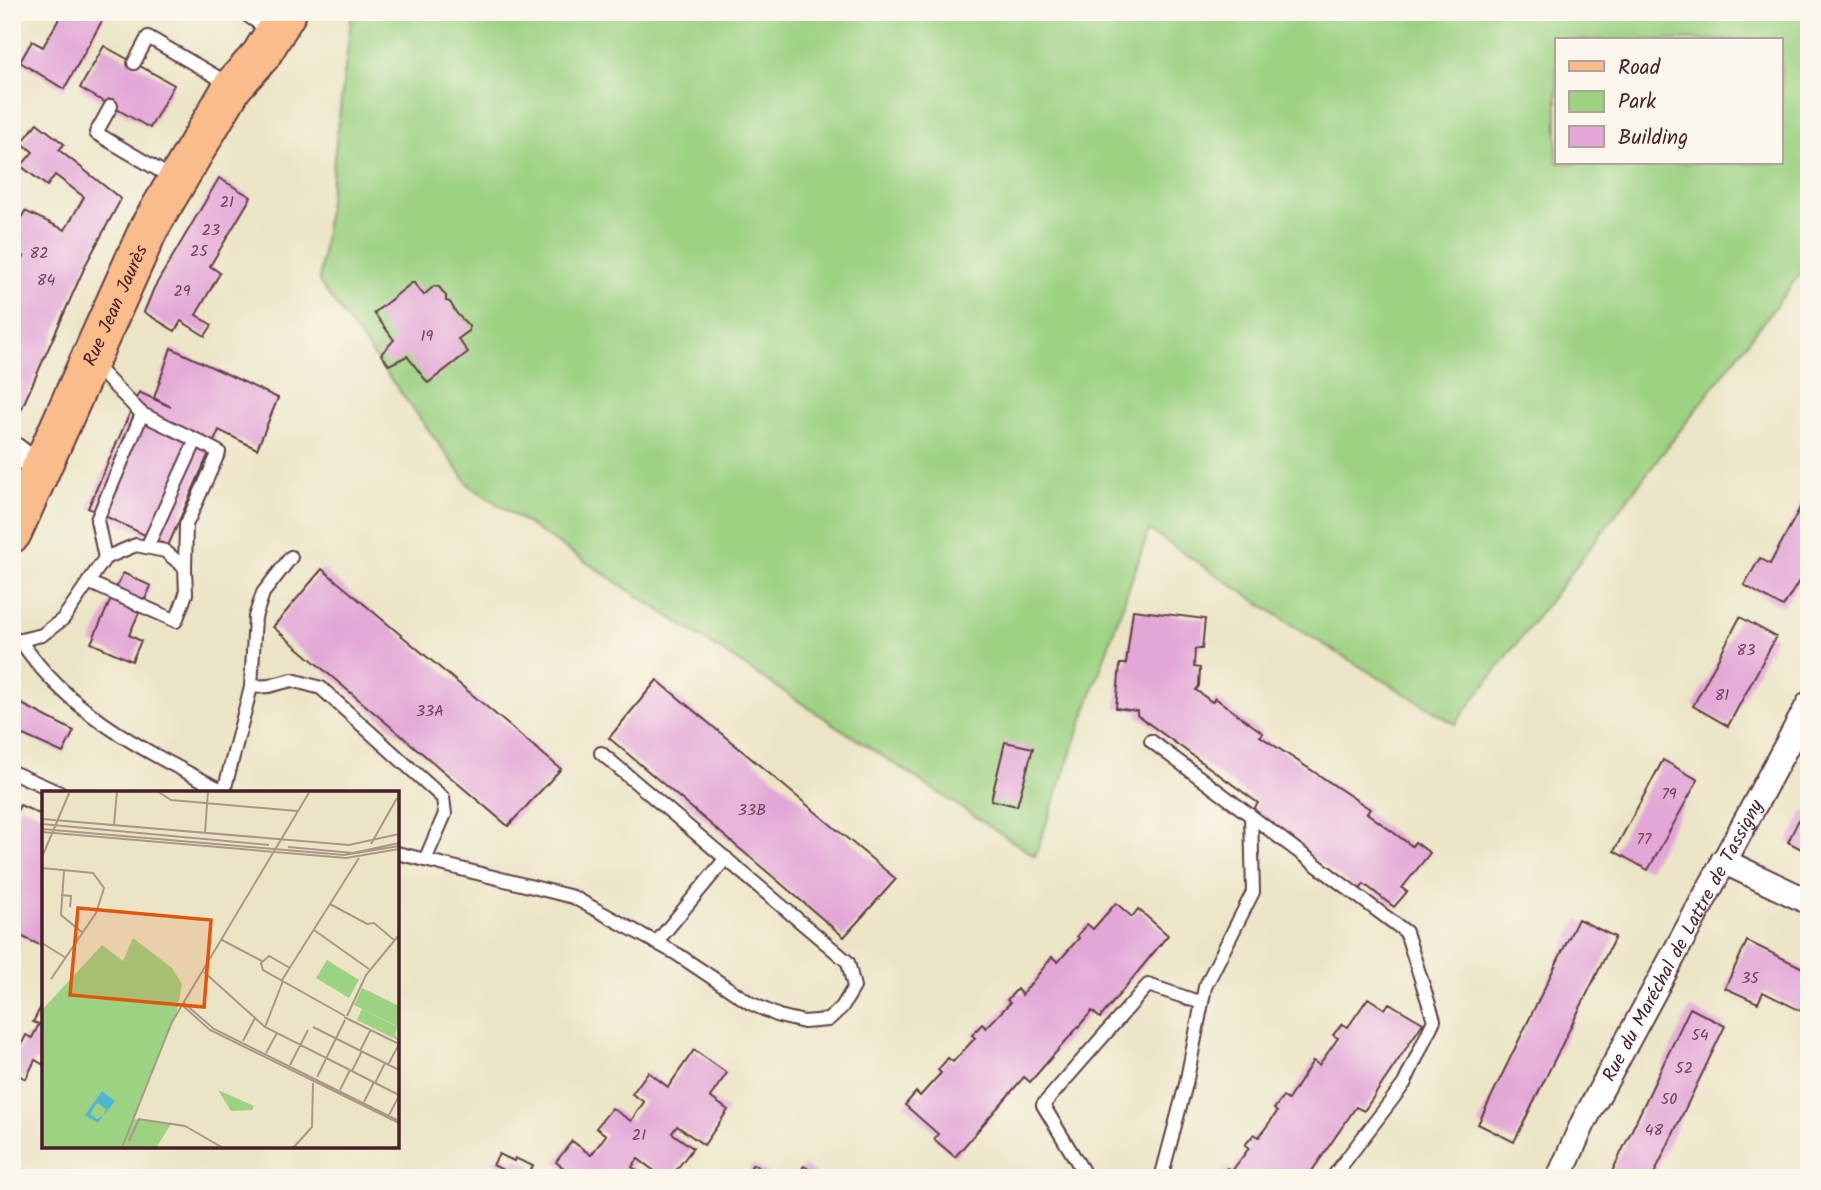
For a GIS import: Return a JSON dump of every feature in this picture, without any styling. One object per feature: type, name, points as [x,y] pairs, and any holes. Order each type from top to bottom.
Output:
[{"type":"main road","name":"Rue Jean Jaurès","points":[[12,533],[27,459],[89,360],[149,228],[176,180],[233,86],[253,64],[268,16]]},
{"type":"street","name":"Rue du Maréchal de Lattre de Tassigny","points":[[1559,1178],[1583,1123],[1809,704]]},
{"type":"street","points":[[1723,861],[1809,901]]},
{"type":"lane","points":[[134,63],[148,37],[233,86]]},
{"type":"lane","points":[[111,106],[96,133],[176,180]]},
{"type":"lane","points":[[88,582],[176,621],[186,594],[186,525],[219,453],[142,414],[89,360]]},
{"type":"lane","points":[[105,558],[97,520],[142,414]]},
{"type":"lane","points":[[147,547],[196,440]]},
{"type":"lane","points":[[185,568],[165,551],[136,545],[105,558],[64,619],[42,635],[16,641],[39,669],[78,706],[123,739],[223,791]]},
{"type":"lane","points":[[225,791],[251,687],[255,617],[262,593],[291,557]]},
{"type":"lane","points":[[251,687],[292,680],[321,688],[443,798],[445,814],[425,860]]},
{"type":"lane","points":[[1151,741],[1406,932],[1434,1020],[1404,1084],[1332,1178]]},
{"type":"lane","points":[[399,854],[573,898],[656,943],[750,1003],[779,1016],[804,1022],[828,1020],[842,1007],[854,987],[848,962],[601,753]]},
{"type":"lane","points":[[12,772],[55,791]]},
{"type":"lane","points":[[1161,1178],[1186,1084],[1205,987],[1253,892],[1251,816]]},
{"type":"lane","points":[[656,943],[726,858]]},
{"type":"lane","points":[[1087,1178],[1043,1105],[1148,985],[1202,1003]]},
{"type":"green space","points":[[352,12],[1809,12],[1809,262],[1455,724],[1295,627],[1149,530],[1035,856],[470,486],[319,282]]},
{"type":"building","points":[[63,12],[107,12],[64,89],[20,62],[32,41],[43,47]]},
{"type":"building","points":[[104,46],[174,85],[150,128],[80,88]]},
{"type":"building","points":[[37,123],[64,144],[59,150],[121,199],[86,264],[21,410],[12,411],[12,274],[14,275],[24,256],[13,248],[19,238],[12,234],[12,220],[18,224],[25,211],[65,230],[84,197],[55,175],[47,186],[21,166],[33,152],[22,143]]},
{"type":"building","points":[[219,178],[251,197],[210,266],[220,273],[196,315],[212,325],[205,336],[181,321],[175,331],[144,312],[154,288]]},
{"type":"building","points":[[413,282],[424,295],[434,286],[439,287],[446,296],[446,301],[450,302],[469,326],[469,331],[458,339],[468,352],[428,383],[407,356],[389,365],[381,354],[394,340],[374,313]]},
{"type":"building","points":[[171,348],[278,398],[257,449],[219,430],[168,546],[88,508],[139,392],[171,407],[154,398]]},
{"type":"building","points":[[1809,491],[1809,577],[1805,584],[1799,581],[1783,607],[1744,585],[1760,558],[1770,564]]},
{"type":"building","points":[[322,569],[561,769],[508,826],[273,627]]},
{"type":"building","points":[[123,573],[151,586],[129,635],[141,641],[132,661],[91,643]]},
{"type":"building","points":[[1133,610],[1205,619],[1202,649],[1195,649],[1194,667],[1200,668],[1199,686],[1196,690],[1212,702],[1215,698],[1263,733],[1260,736],[1370,809],[1367,813],[1412,846],[1415,842],[1430,853],[1402,888],[1407,892],[1394,907],[1364,884],[1359,891],[1252,812],[1258,803],[1137,715],[1137,711],[1116,708],[1120,664],[1126,664]]},
{"type":"building","points":[[1740,617],[1776,637],[1728,726],[1693,706]]},
{"type":"building","points":[[657,680],[896,879],[844,937],[609,738]]},
{"type":"building","points":[[12,699],[74,731],[63,753],[12,730]]},
{"type":"building","points":[[1005,742],[1033,748],[1017,806],[991,800]]},
{"type":"building","points":[[1663,760],[1698,780],[1648,870],[1614,851]]},
{"type":"building","points":[[20,805],[42,815],[42,946],[12,932],[12,821]]},
{"type":"building","points":[[1803,811],[1809,814],[1809,853],[1788,842]]},
{"type":"building","points":[[1116,903],[1132,917],[1138,909],[1168,935],[1100,1018],[1092,1011],[1030,1082],[1024,1077],[955,1157],[934,1139],[938,1134],[905,1105],[916,1092],[920,1096],[941,1073],[938,1070],[948,1058],[953,1062],[975,1038],[972,1035],[982,1024],[986,1028],[1010,1003],[1007,1000],[1017,989],[1022,995],[1052,957],[1058,962],[1079,938],[1077,936],[1087,924],[1093,929]]},
{"type":"building","points":[[1578,919],[1615,937],[1514,1142],[1478,1124]]},
{"type":"building","points":[[1747,941],[1809,971],[1809,1015],[1763,992],[1758,1003],[1725,988]]},
{"type":"building","points":[[1368,998],[1385,1009],[1389,1003],[1423,1023],[1364,1111],[1356,1107],[1307,1178],[1220,1178],[1227,1168],[1232,1171],[1249,1148],[1245,1145],[1254,1134],[1259,1137],[1277,1112],[1274,1109],[1283,1097],[1288,1100],[1313,1061],[1319,1065],[1338,1038],[1333,1035],[1342,1024],[1348,1027]]},
{"type":"building","points":[[42,1005],[42,1064],[35,1060],[26,1079],[12,1072],[12,1051],[18,1052],[26,1035],[32,1038],[39,1024],[33,1022]]},
{"type":"building","points":[[1690,1008],[1725,1026],[1652,1178],[1609,1178]]},
{"type":"building","points":[[694,1050],[727,1073],[710,1097],[728,1110],[704,1145],[677,1126],[672,1133],[693,1148],[670,1178],[664,1178],[638,1159],[632,1167],[647,1178],[577,1178],[556,1162],[572,1141],[591,1155],[606,1135],[596,1128],[612,1108],[631,1121],[644,1102],[632,1094],[648,1072],[668,1087]]},
{"type":"building","points":[[499,1154],[533,1166],[527,1178],[519,1178],[493,1165]]},
{"type":"building","points":[[753,1164],[775,1178],[744,1178]]},
{"type":"building","points":[[804,1166],[822,1178],[796,1178]]}]
